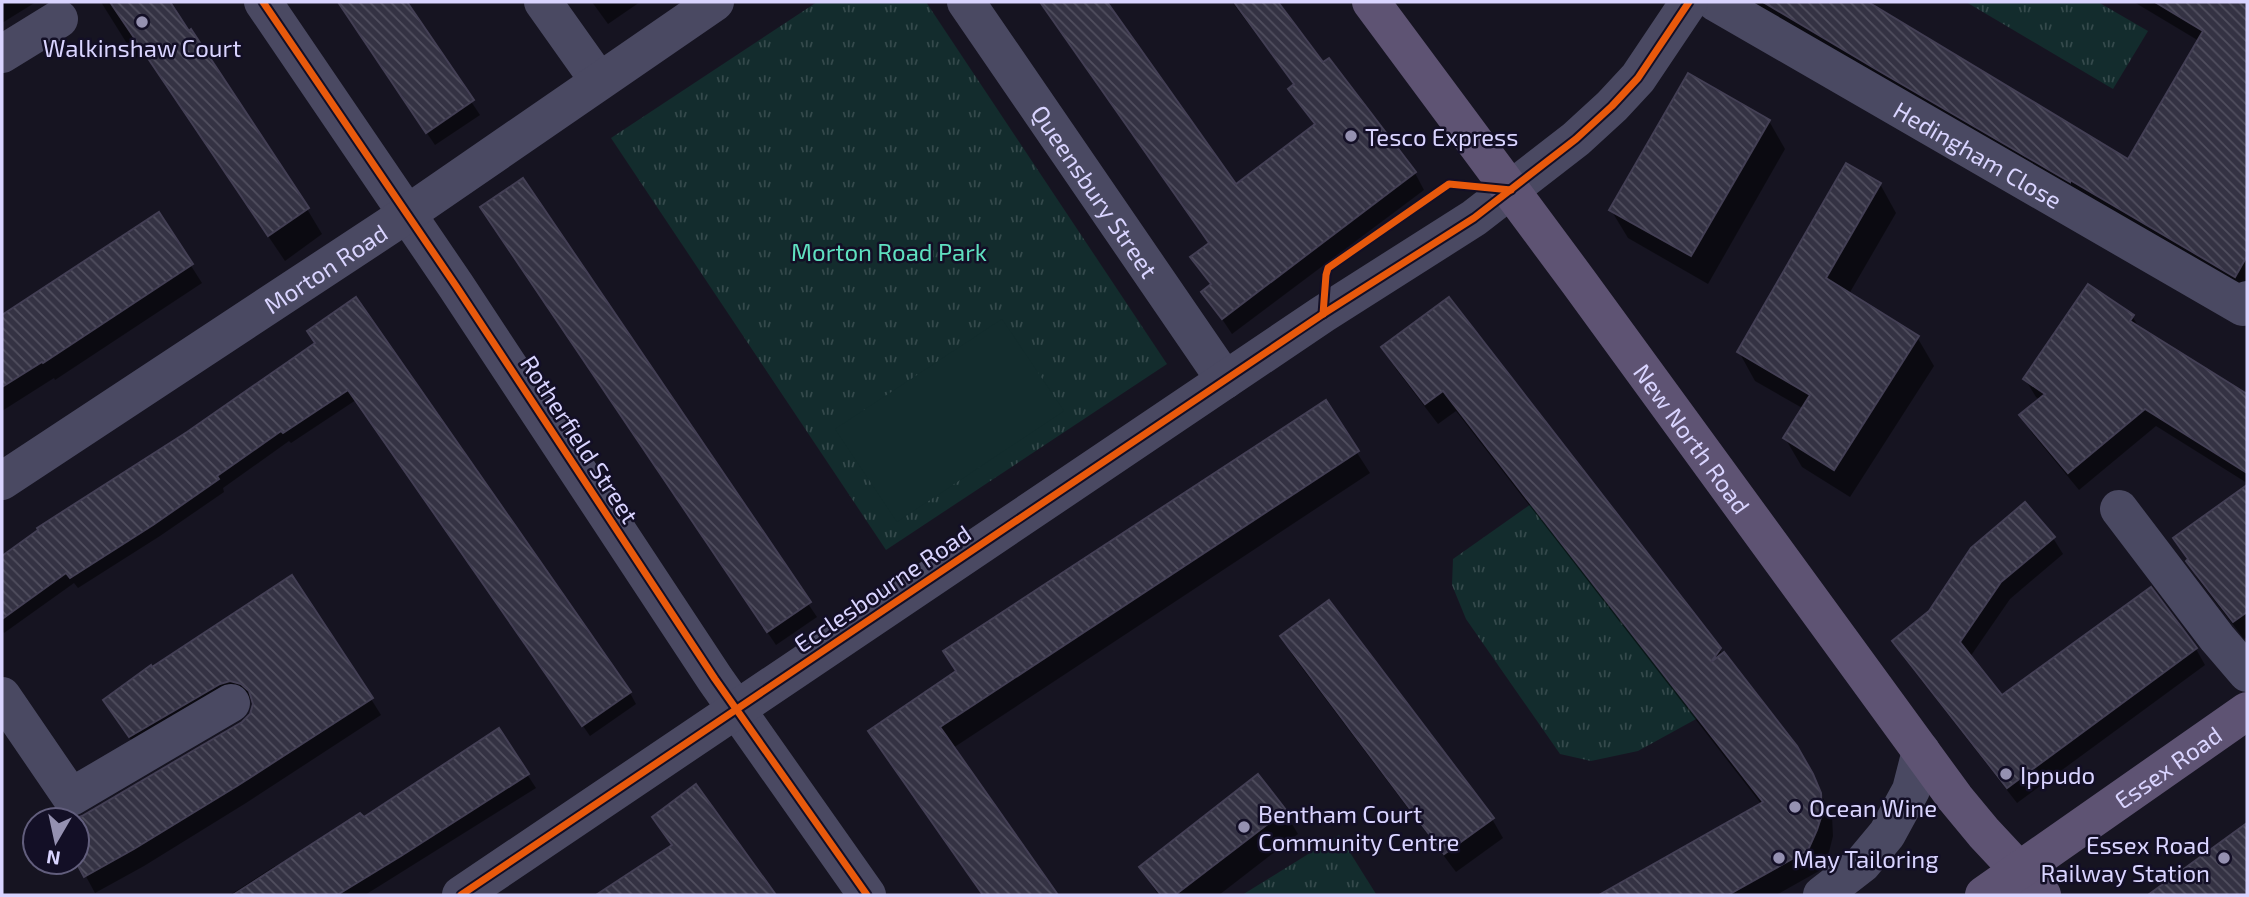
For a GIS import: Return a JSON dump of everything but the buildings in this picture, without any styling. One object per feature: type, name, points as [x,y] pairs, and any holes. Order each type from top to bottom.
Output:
[{"type":"main road","name":"New North Road","points":[[1371,2],[1921,751],[1984,833],[2030,883]]},
{"type":"main road","name":"Essex Road","points":[[1984,895],[2030,883],[2247,711]]},
{"type":"street","name":"Rotherfield Street","points":[[263,2],[736,708],[867,895]]},
{"type":"street","points":[[543,2],[599,81]]},
{"type":"street","name":"Morton Road","points":[[2,481],[407,214],[715,2]]},
{"type":"street","name":"Queensbury Street","points":[[966,2],[1225,380]]},
{"type":"street","name":"Ecclesbourne Road","points":[[461,895],[1323,314],[1474,218],[1576,139],[1612,106],[1638,78],[1689,2]]},
{"type":"street","name":"Hedingham Close","points":[[1715,2],[2245,304]]},
{"type":"street","points":[[2,54],[59,19]]},
{"type":"street","points":[[2119,509],[2217,638],[2247,673]]},
{"type":"street","points":[[2,696],[71,797],[231,704]]},
{"type":"street","points":[[1822,895],[1862,864],[1887,834],[1911,790],[1921,751]]},
{"type":"green space","name":"Morton Road Park","points":[[817,2],[926,2],[1167,364],[886,550],[611,138]]},
{"type":"green space","points":[[1966,2],[2098,2],[2148,31],[2113,89]]},
{"type":"green space","points":[[1002,319],[1064,411],[897,522],[835,429]]},
{"type":"green space","points":[[1531,504],[1698,718],[1638,751],[1591,761],[1560,754],[1466,619],[1452,585],[1453,559]]},
{"type":"green space","points":[[1339,835],[1376,894],[1242,895]]},
{"type":"cycle path","points":[[263,2],[456,286],[715,679],[867,895]]},
{"type":"cycle path","points":[[461,895],[1323,314],[1474,218],[1576,139],[1612,106],[1638,78],[1689,2]]},
{"type":"cycle path","points":[[1323,314],[1328,268],[1449,184],[1511,190]]},
{"type":"place","name":"Walkinshaw Court","points":[[142,22]]},
{"type":"place","name":"Tesco Express","points":[[1351,136]]},
{"type":"place","name":"Ippudo","points":[[2006,774]]},
{"type":"place","name":"Ocean Wine","points":[[1795,807]]},
{"type":"place","name":"Bentham Court Community Centre","points":[[1244,827]]},
{"type":"place","name":"May Tailoring","points":[[1779,858]]},
{"type":"place","name":"Essex Road Railway Station","points":[[2224,858]]}]
